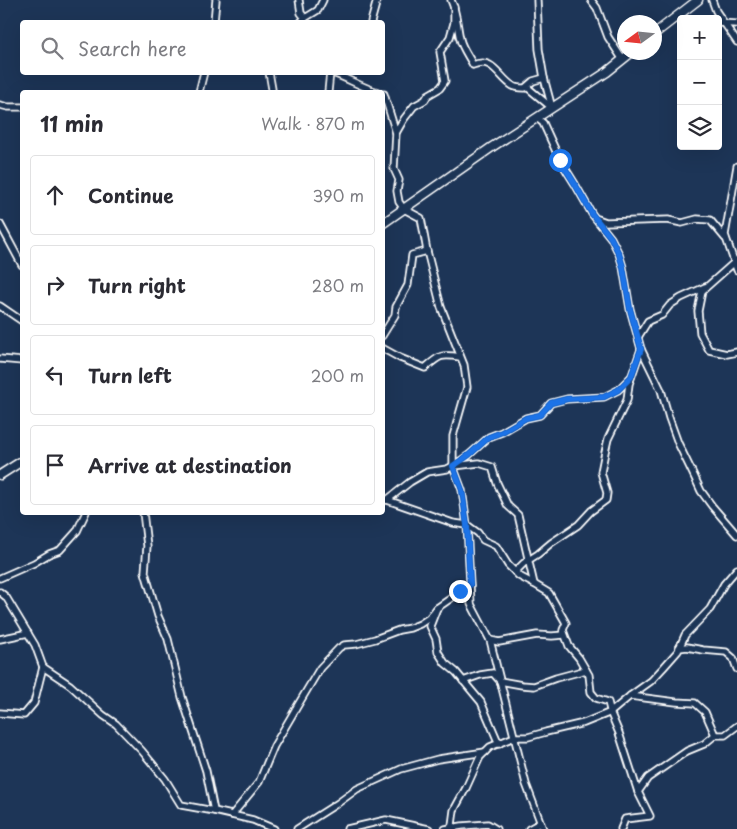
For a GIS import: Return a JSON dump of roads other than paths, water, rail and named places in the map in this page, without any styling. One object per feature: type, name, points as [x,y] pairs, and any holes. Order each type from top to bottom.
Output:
[{"type":"main road","points":[[662,28],[698,0]]},
{"type":"main road","points":[[385,222],[492,147],[623,60]]},
{"type":"main road","points":[[0,475],[20,462]]},
{"type":"street","points":[[214,20],[216,0]]},
{"type":"street","points":[[299,0],[303,20],[318,10],[323,0]]},
{"type":"street","points":[[372,20],[377,0]]},
{"type":"street","points":[[451,0],[459,27],[460,42],[473,65],[478,62],[492,65],[504,80],[514,88],[525,88],[533,81],[544,78]]},
{"type":"street","points":[[537,0],[539,49],[552,108]]},
{"type":"street","points":[[591,0],[597,8],[608,37],[617,51]]},
{"type":"street","points":[[712,0],[718,15]]},
{"type":"street","points":[[396,133],[414,106],[440,88],[444,81],[440,52],[450,38],[454,23],[454,7]]},
{"type":"street","points":[[672,21],[677,21]]},
{"type":"street","points":[[722,23],[737,24]]},
{"type":"street","points":[[722,24],[737,42]]},
{"type":"street","points":[[200,90],[203,75]]},
{"type":"street","points":[[270,75],[272,90]]},
{"type":"street","points":[[328,90],[330,75]]},
{"type":"street","points":[[341,75],[371,90]]},
{"type":"street","points":[[527,87],[552,108]]},
{"type":"street","points":[[385,97],[396,133],[394,169],[399,180],[397,191],[399,202],[404,209],[421,218],[441,307],[464,365],[467,387],[453,436],[453,466],[462,490],[467,525],[471,604],[490,640],[526,784],[543,829]]},
{"type":"street","points":[[0,105],[20,107]]},
{"type":"street","points":[[537,118],[543,123],[560,160],[595,218],[611,238],[619,254],[630,309],[641,349],[661,390],[678,443],[701,491],[737,534]]},
{"type":"street","points":[[725,238],[726,221],[737,166]]},
{"type":"street","points":[[595,218],[606,222],[668,220],[682,223],[697,219],[710,220],[725,238],[736,261],[737,270]]},
{"type":"street","points":[[0,224],[2,232],[20,262]]},
{"type":"street","points":[[385,331],[408,285],[412,255],[427,251]]},
{"type":"street","points":[[736,261],[702,291],[698,311],[700,333],[709,350],[727,354],[737,352]]},
{"type":"street","points":[[638,337],[648,321],[662,315],[670,305],[681,298],[707,286]]},
{"type":"street","points":[[0,306],[20,320]]},
{"type":"street","points":[[515,572],[550,543],[578,525],[591,510],[606,500],[607,493],[601,472],[608,439],[627,400],[631,377],[641,349]]},
{"type":"street","points":[[385,350],[425,368],[438,357],[449,355],[460,357]]},
{"type":"street","points":[[0,359],[20,360]]},
{"type":"street","points":[[385,500],[427,472],[447,469],[453,466],[489,437],[526,418],[540,415],[551,403],[567,399],[604,397],[618,390],[631,377]]},
{"type":"street","points":[[453,466],[479,463],[492,467],[508,506],[518,515],[534,584]]},
{"type":"street","points":[[385,500],[453,523],[467,525],[478,533],[483,540],[496,546],[508,565],[518,576],[549,593],[566,623],[563,630],[569,646],[589,675],[591,692],[596,698],[608,702],[610,714],[626,750],[638,792],[650,816],[625,819],[621,829]]},
{"type":"street","points":[[0,578],[60,550],[77,531],[85,515]]},
{"type":"street","points":[[143,515],[148,546],[146,572],[158,616],[168,639],[182,697],[206,771],[214,811]]},
{"type":"street","points":[[448,829],[452,825],[454,810],[480,756],[490,748],[514,738],[528,737],[576,725],[611,712],[651,681],[679,648],[685,635],[710,609],[724,584],[737,569]]},
{"type":"street","points":[[232,815],[259,782],[274,746],[320,668],[339,648],[420,624],[429,618],[437,608],[470,585]]},
{"type":"street","points":[[0,592],[6,597],[28,633],[44,667],[70,685],[122,731],[165,779],[181,805],[253,820],[274,829]]},
{"type":"street","points":[[437,608],[430,626],[436,638],[438,652],[445,663],[456,672],[481,702],[499,744]]},
{"type":"street","points":[[0,639],[28,633]]},
{"type":"street","points":[[490,640],[499,642],[537,635],[564,635]]},
{"type":"street","points":[[679,648],[687,647],[726,652],[735,658],[737,669]]},
{"type":"street","points":[[0,713],[24,715],[34,704],[44,667]]},
{"type":"street","points":[[463,681],[480,675],[493,674],[500,681],[522,686],[534,686],[586,670]]},
{"type":"street","points":[[630,696],[695,703],[706,712],[715,735]]},
{"type":"street","points":[[638,792],[648,778],[687,751],[704,744],[715,735],[725,735],[737,726]]},
{"type":"street","points":[[296,829],[357,789],[401,769],[438,759],[485,752]]},
{"type":"street","points":[[347,829],[386,820],[429,829]]},
{"type":"street","points":[[529,829],[540,823]]},
{"type":"street","points":[[448,829],[488,824],[496,829]]}]
